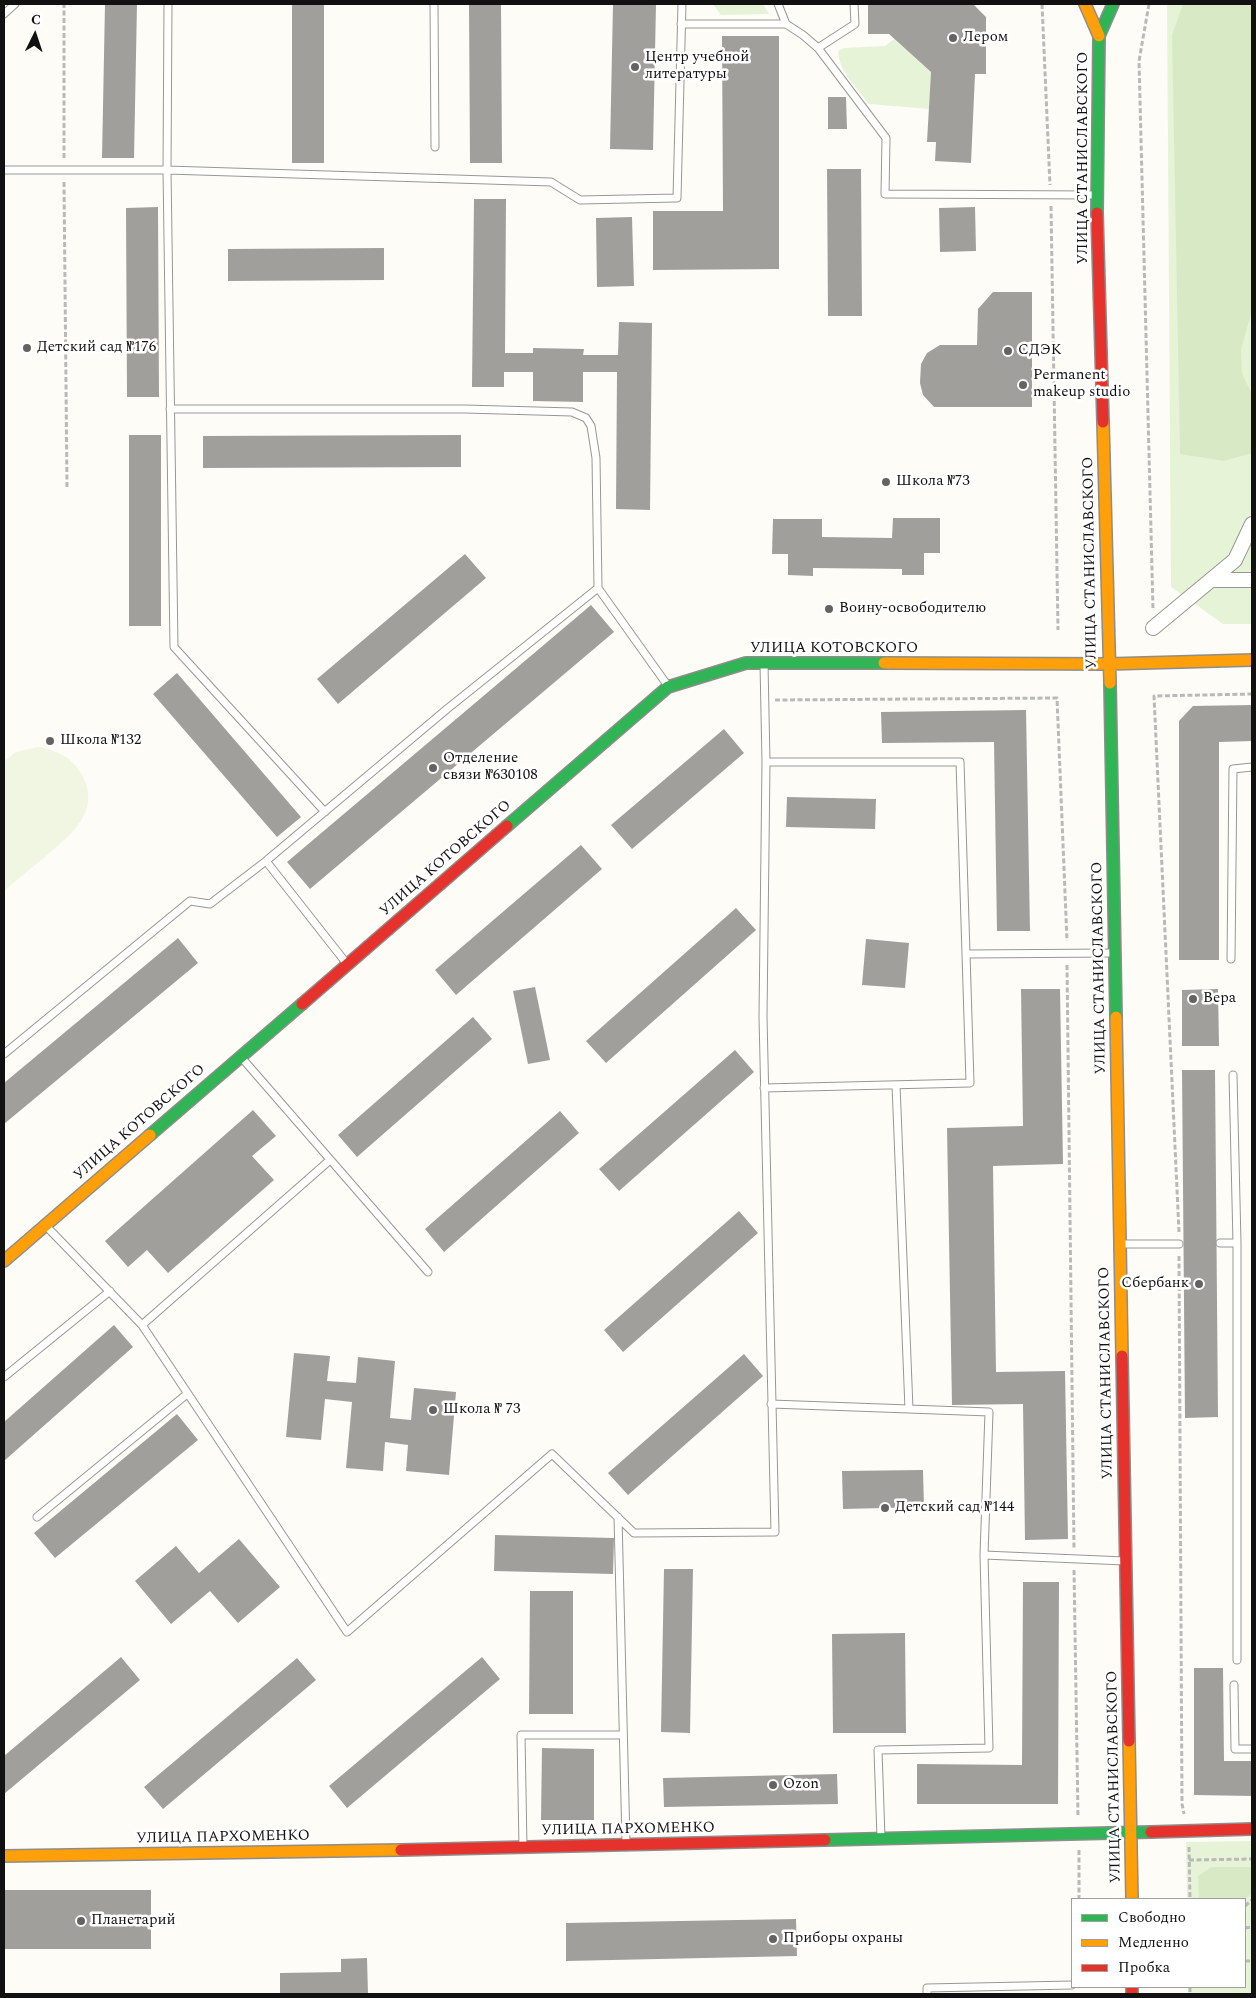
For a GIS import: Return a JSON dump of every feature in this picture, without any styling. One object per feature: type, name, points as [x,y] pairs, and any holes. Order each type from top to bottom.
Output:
[{"type":"street","points":[[1085,4],[1099,36]]},
{"type":"street","points":[[1099,36],[1113,4]]},
{"type":"street","name":"УЛИЦА СТАНИСЛАВСКОГО","points":[[1099,36],[1097,195],[1109,629],[1108,664],[1132,1898]]},
{"type":"street","points":[[1153,628],[1235,560],[1252,524]]},
{"type":"street","points":[[1211,580],[1252,580]]},
{"type":"street","name":"УЛИЦА КОТОВСКОГО","points":[[4,1261],[668,687],[746,663],[1108,664],[1252,660]]},
{"type":"street","name":"УЛИЦА ПАРХОМЕНКО","points":[[4,1856],[523,1848],[1131,1830],[1252,1829]]},
{"type":"lane","points":[[4,14],[16,4]]},
{"type":"lane","points":[[168,4],[166,170],[174,647],[325,812]]},
{"type":"lane","points":[[434,4],[435,148]]},
{"type":"lane","points":[[4,170],[166,170],[551,182],[580,200],[677,198],[682,4]]},
{"type":"lane","points":[[778,4],[786,24]]},
{"type":"lane","points":[[818,48],[855,24],[854,4]]},
{"type":"lane","points":[[681,24],[786,24],[803,34],[818,48],[886,138],[885,194],[1097,195]]},
{"type":"lane","points":[[170,409],[465,409],[572,412],[586,418],[591,426],[596,458],[598,588],[668,687]]},
{"type":"lane","points":[[4,1054],[190,901],[210,904],[266,861],[447,709],[598,588]]},
{"type":"lane","points":[[45,1225],[142,1325],[347,1632],[552,1454],[634,1533],[775,1532],[762,1018],[766,762],[764,663]]},
{"type":"lane","points":[[764,1088],[970,1083],[960,762],[766,762]]},
{"type":"lane","points":[[1230,959],[1233,769],[1252,767]]},
{"type":"lane","points":[[266,861],[347,964]]},
{"type":"lane","points":[[966,954],[1115,953]]},
{"type":"lane","points":[[240,1056],[428,1272]]},
{"type":"lane","points":[[1234,1075],[1237,1243],[1237,1660]]},
{"type":"lane","points":[[896,1085],[909,1409]]},
{"type":"lane","points":[[142,1325],[330,1160]]},
{"type":"lane","points":[[1220,1243],[1237,1243]]},
{"type":"lane","points":[[1120,1244],[1180,1244]]},
{"type":"lane","points":[[4,1376],[110,1291]]},
{"type":"lane","points":[[37,1517],[187,1394]]},
{"type":"lane","points":[[771,1404],[990,1412],[984,1555],[989,1748],[878,1750],[881,1838]]},
{"type":"lane","points":[[618,1517],[626,1845]]},
{"type":"lane","points":[[984,1555],[1126,1560]]},
{"type":"lane","points":[[1234,1685],[1235,1749],[1252,1749]]},
{"type":"lane","points":[[523,1848],[521,1735],[623,1735]]},
{"type":"lane","points":[[927,1994],[927,1988],[1071,1985]]},
{"type":"path","points":[[64,4],[68,487]]},
{"type":"path","points":[[1042,4],[1051,195],[1058,630]]},
{"type":"path","points":[[1149,4],[1140,61],[1153,628]]},
{"type":"path","points":[[1190,1898],[1189,1830],[1182,1804],[1180,1244],[1154,696],[1252,694]]},
{"type":"path","points":[[765,701],[1057,698],[1067,953],[1079,1898]]},
{"type":"path","points":[[1189,1860],[1252,1859]]},
{"type":"green space","points":[[713,4],[763,4],[769,14],[721,15]]},
{"type":"green space","points":[[1167,4],[1252,4],[1252,624],[1223,624],[1171,587]]},
{"type":"green space","points":[[1183,4],[1252,4],[1252,310],[1241,350],[1242,374],[1252,394],[1252,453],[1224,461],[1180,454],[1172,35]]},
{"type":"green space","points":[[894,39],[931,72],[929,109],[869,104],[845,73],[838,51],[844,48],[885,46]]},
{"type":"green space","points":[[38,747],[52,750],[64,756],[78,769],[87,788],[88,800],[86,811],[80,822],[64,840],[4,891],[4,762],[16,752]]},
{"type":"green space","points":[[1252,1841],[1252,1994],[1188,1994],[1188,1988],[1246,1988],[1246,1898],[1187,1898],[1186,1842]]},
{"type":"green space","points":[[1211,1867],[1252,1867],[1252,1894],[1246,1898],[1199,1898],[1198,1876]]},
{"type":"building","points":[[105,4],[137,4],[134,158],[102,158]]},
{"type":"building","points":[[292,4],[324,4],[324,163],[292,163]]},
{"type":"building","points":[[469,4],[501,4],[502,163],[470,163]]},
{"type":"building","points":[[613,4],[656,4],[653,150],[610,149]]},
{"type":"building","points":[[868,4],[973,4],[986,17],[986,74],[975,74],[971,163],[935,161],[936,142],[927,142],[931,72],[889,34],[868,34]]},
{"type":"building","points":[[722,36],[779,36],[779,269],[653,270],[653,211],[723,211]]},
{"type":"building","points":[[828,97],[846,97],[847,129],[828,129]]},
{"type":"building","points":[[827,169],[861,169],[862,316],[828,316]]},
{"type":"building","points":[[474,199],[506,199],[505,353],[533,353],[533,348],[584,349],[583,355],[618,355],[619,322],[652,323],[650,510],[616,509],[617,372],[583,372],[583,402],[533,401],[533,372],[504,372],[504,387],[472,387]]},
{"type":"building","points":[[158,207],[159,397],[127,397],[126,208]]},
{"type":"building","points":[[975,207],[976,251],[940,252],[939,208]]},
{"type":"building","points":[[632,217],[634,286],[597,287],[596,218]]},
{"type":"building","points":[[384,248],[384,280],[228,281],[228,249]]},
{"type":"building","points":[[993,292],[1032,292],[1032,407],[934,407],[923,395],[920,383],[921,364],[927,353],[940,345],[977,345],[978,309]]},
{"type":"building","points":[[129,435],[161,435],[161,626],[129,626]]},
{"type":"building","points":[[461,435],[461,467],[203,468],[203,436]]},
{"type":"building","name":"Школа №73","points":[[893,518],[940,518],[940,553],[924,553],[924,575],[902,575],[902,569],[813,568],[813,576],[788,575],[788,554],[772,554],[773,519],[822,519],[822,537],[892,538]]},
{"type":"building","points":[[465,554],[486,578],[338,704],[317,679]]},
{"type":"building","points":[[591,605],[614,632],[310,889],[287,862]]},
{"type":"building","points":[[177,673],[301,817],[277,837],[153,694]]},
{"type":"building","points":[[1252,705],[1252,741],[1219,742],[1219,960],[1179,960],[1179,721],[1193,706]]},
{"type":"building","points":[[1026,710],[1030,931],[997,931],[994,742],[882,743],[881,712]]},
{"type":"building","points":[[724,729],[744,753],[632,849],[611,825]]},
{"type":"building","points":[[787,797],[876,799],[875,829],[786,827]]},
{"type":"building","points":[[581,845],[602,869],[456,995],[435,970]]},
{"type":"building","points":[[736,908],[756,930],[606,1063],[586,1041]]},
{"type":"building","points":[[178,938],[198,963],[4,1124],[4,1083]]},
{"type":"building","points":[[866,939],[909,943],[905,988],[862,985]]},
{"type":"building","points":[[535,987],[550,1060],[528,1064],[513,991]]},
{"type":"building","points":[[1021,989],[1060,989],[1063,1164],[993,1166],[996,1372],[1065,1371],[1068,1539],[1025,1540],[1023,1404],[952,1405],[947,1128],[1023,1126]]},
{"type":"building","points":[[1218,989],[1219,1046],[1182,1046],[1182,990]]},
{"type":"building","points":[[473,1017],[492,1039],[357,1157],[338,1135]]},
{"type":"building","points":[[735,1050],[754,1072],[619,1191],[599,1169]]},
{"type":"building","points":[[1182,1070],[1215,1070],[1218,1417],[1185,1418]]},
{"type":"building","points":[[253,1110],[276,1136],[252,1156],[274,1180],[168,1273],[147,1250],[128,1267],[105,1241]]},
{"type":"building","points":[[560,1111],[579,1133],[444,1252],[425,1229]]},
{"type":"building","points":[[739,1211],[758,1233],[623,1352],[604,1330]]},
{"type":"building","points":[[114,1325],[133,1347],[4,1461],[4,1422]]},
{"type":"building","name":"Школа № 73","points":[[294,1353],[330,1356],[327,1381],[356,1383],[358,1357],[395,1361],[390,1418],[411,1420],[414,1388],[456,1392],[449,1475],[406,1471],[408,1445],[385,1442],[383,1471],[346,1468],[352,1402],[325,1399],[321,1440],[286,1437]]},
{"type":"building","points":[[744,1354],[763,1376],[628,1495],[608,1473]]},
{"type":"building","points":[[177,1414],[198,1440],[55,1558],[34,1533]]},
{"type":"building","points":[[923,1470],[924,1507],[843,1509],[842,1471]]},
{"type":"building","points":[[495,1535],[614,1538],[613,1574],[494,1571]]},
{"type":"building","points":[[239,1539],[280,1587],[238,1623],[210,1591],[171,1624],[135,1581],[176,1546],[199,1573]]},
{"type":"building","points":[[664,1569],[693,1569],[690,1733],[661,1732]]},
{"type":"building","points":[[1023,1582],[1059,1582],[1058,1804],[917,1804],[917,1764],[1022,1765]]},
{"type":"building","points":[[530,1591],[573,1591],[573,1714],[529,1714]]},
{"type":"building","points":[[905,1633],[906,1733],[833,1733],[832,1634]]},
{"type":"building","points":[[121,1657],[140,1680],[4,1794],[4,1756]]},
{"type":"building","points":[[482,1657],[500,1679],[347,1808],[329,1786]]},
{"type":"building","points":[[297,1658],[316,1680],[163,1809],[144,1787]]},
{"type":"building","points":[[1194,1668],[1223,1668],[1224,1761],[1252,1761],[1252,1796],[1194,1795]]},
{"type":"building","points":[[542,1748],[594,1749],[594,1820],[541,1820]]},
{"type":"building","points":[[837,1774],[838,1804],[664,1807],[663,1778]]},
{"type":"building","points":[[4,1890],[151,1890],[151,1949],[4,1949]]},
{"type":"building","points":[[796,1919],[797,1956],[566,1961],[566,1923]]},
{"type":"building","points":[[367,1958],[368,1994],[280,1994],[280,1973],[341,1972],[341,1959]]},
{"type":"traffic: fast","points":[[1097,213],[1099,36],[1113,4]]},
{"type":"traffic: fast","points":[[507,826],[668,687],[746,663],[884,663]]},
{"type":"traffic: fast","points":[[1110,683],[1116,1017]]},
{"type":"traffic: fast","points":[[150,1135],[302,1004]]},
{"type":"traffic: fast","points":[[825,1840],[1151,1832]]},
{"type":"traffic: slow","points":[[1085,4],[1099,36]]},
{"type":"traffic: slow","points":[[1103,422],[1110,683]]},
{"type":"traffic: slow","points":[[884,663],[1108,664],[1252,660]]},
{"type":"traffic: slow","points":[[1116,1017],[1122,1356]]},
{"type":"traffic: slow","points":[[4,1261],[150,1135]]},
{"type":"traffic: slow","points":[[1129,1741],[1132,1898]]},
{"type":"traffic: slow","points":[[4,1856],[401,1850]]},
{"type":"traffic: jam","points":[[1097,213],[1103,422]]},
{"type":"traffic: jam","points":[[302,1004],[507,826]]},
{"type":"traffic: jam","points":[[1122,1356],[1129,1741]]},
{"type":"traffic: jam","points":[[1151,1832],[1252,1829]]},
{"type":"traffic: jam","points":[[401,1850],[825,1840]]},
{"type":"traffic: jam","points":[[1132,1988],[1132,1994]]},
{"type":"place","name":"Лером","points":[[953,38]]},
{"type":"place","name":"Центр учебной литературы","points":[[635,67]]},
{"type":"place","name":"Детский сад №176","points":[[27,348]]},
{"type":"place","name":"СДЭК","points":[[1008,351]]},
{"type":"place","name":"Permanent makeup studio","points":[[1023,385]]},
{"type":"place","name":"Школа №73","points":[[886,482]]},
{"type":"place","name":"Воину-освободителю","points":[[829,609]]},
{"type":"place","name":"Школа №132","points":[[50,741]]},
{"type":"place","name":"Отделение связи №630108","points":[[433,768]]},
{"type":"place","name":"Вера","points":[[1193,999]]},
{"type":"place","name":"Сбербанк","points":[[1199,1284]]},
{"type":"place","name":"Школа № 73","points":[[433,1410]]},
{"type":"place","name":"Детский сад №144","points":[[885,1508]]},
{"type":"place","name":"Ozon","points":[[773,1785]]},
{"type":"place","name":"Планетарий","points":[[81,1921]]},
{"type":"place","name":"Приборы охраны","points":[[773,1939]]}]
